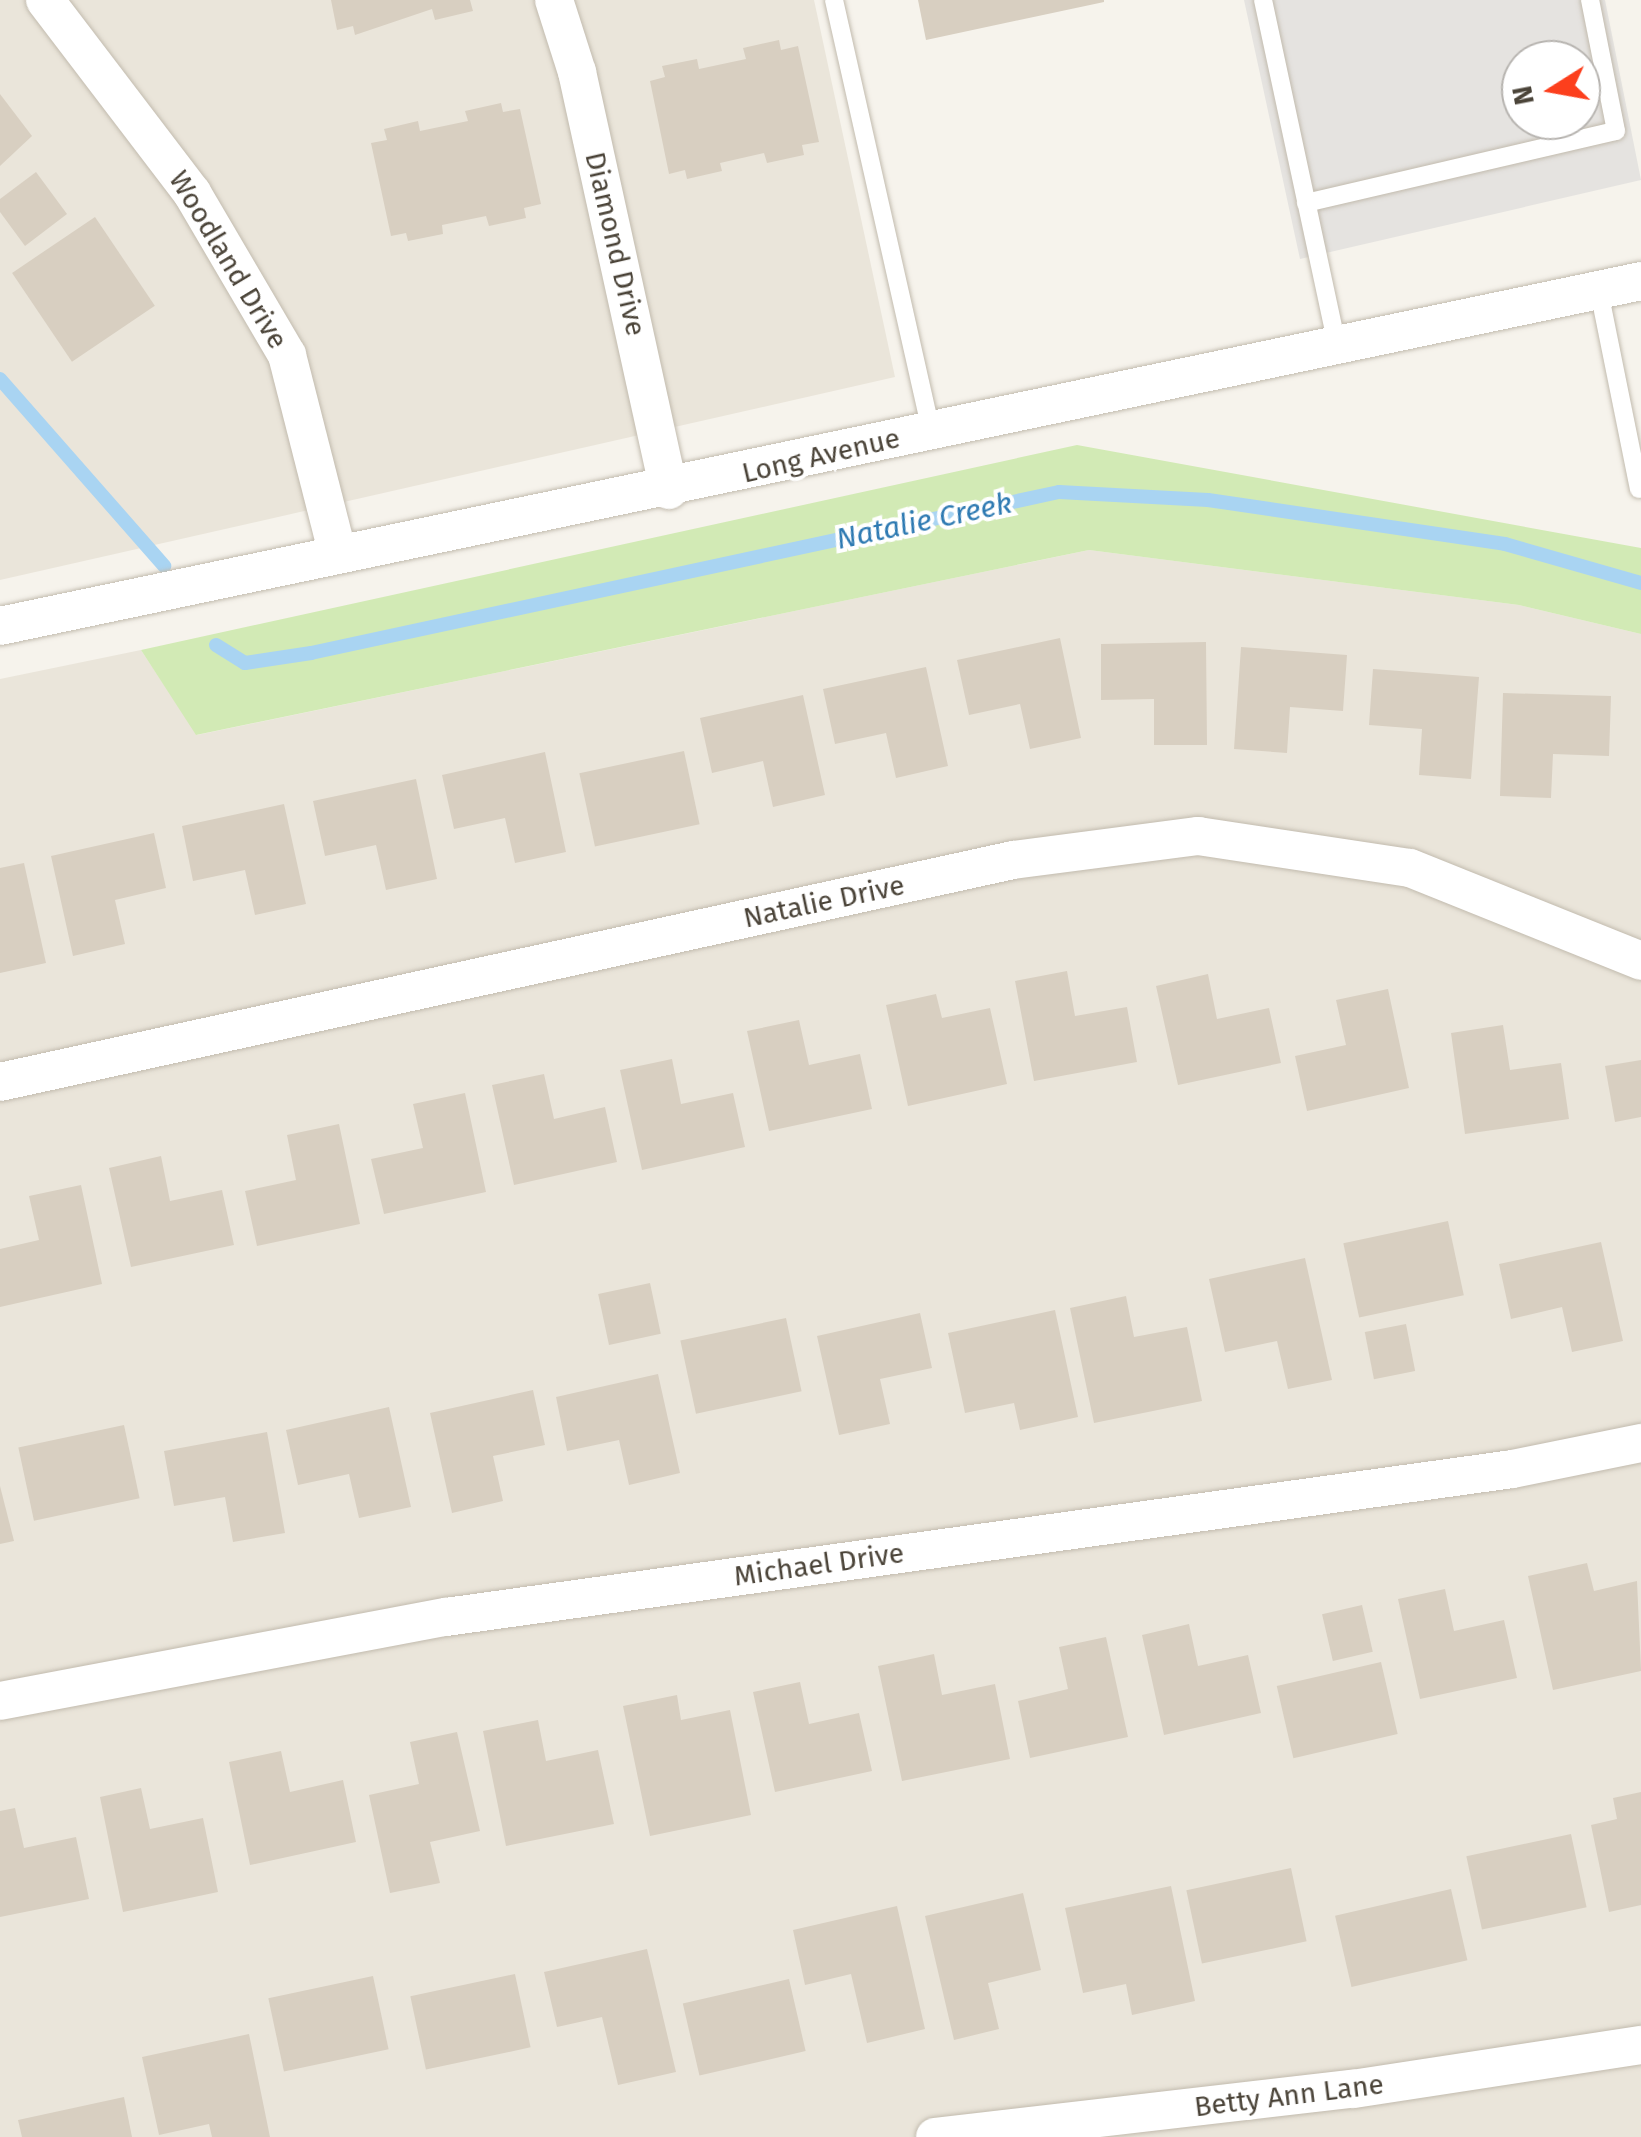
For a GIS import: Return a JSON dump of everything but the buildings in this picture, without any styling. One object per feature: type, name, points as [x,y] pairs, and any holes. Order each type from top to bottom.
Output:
[{"type":"street","name":"Woodland Drive","points":[[45,0],[192,193],[287,355],[338,555]]},
{"type":"street","name":"Diamond Drive","points":[[554,0],[577,72],[669,490]]},
{"type":"street","name":"Long Avenue","points":[[0,626],[669,490],[1641,281]]},
{"type":"street","name":"Natalie Drive","points":[[0,1082],[1013,860],[1198,836],[1410,868],[1641,961]]},
{"type":"street","name":"Michael Drive","points":[[0,1701],[446,1618],[1512,1469],[1641,1442]]},
{"type":"street","name":"Betty Ann Lane","points":[[936,2137],[1353,2089],[1641,2045]]},
{"type":"lane","points":[[834,0],[931,431]]},
{"type":"lane","points":[[1263,0],[1337,346]]},
{"type":"lane","points":[[1306,203],[1616,131],[1590,0]]},
{"type":"lane","points":[[1599,291],[1639,489]]},
{"type":"shaded area","points":[[0,0],[814,0],[895,377],[0,580]]},
{"type":"shaded area","points":[[1244,0],[1605,0],[1641,180],[1300,259]]},
{"type":"shaded area","points":[[1089,550],[1519,605],[1641,634],[1641,2137],[0,2137],[0,679],[141,650],[197,735]]},
{"type":"green space","points":[[1077,445],[1641,548],[1641,634],[1519,605],[1089,550],[196,735],[141,650]]},
{"type":"waterway","name":"Natalie Creek","points":[[0,379],[164,566]]},
{"type":"waterway","name":"Natalie Creek","points":[[216,645],[245,663],[311,653],[1059,492],[1208,500],[1505,544],[1641,583]]}]
